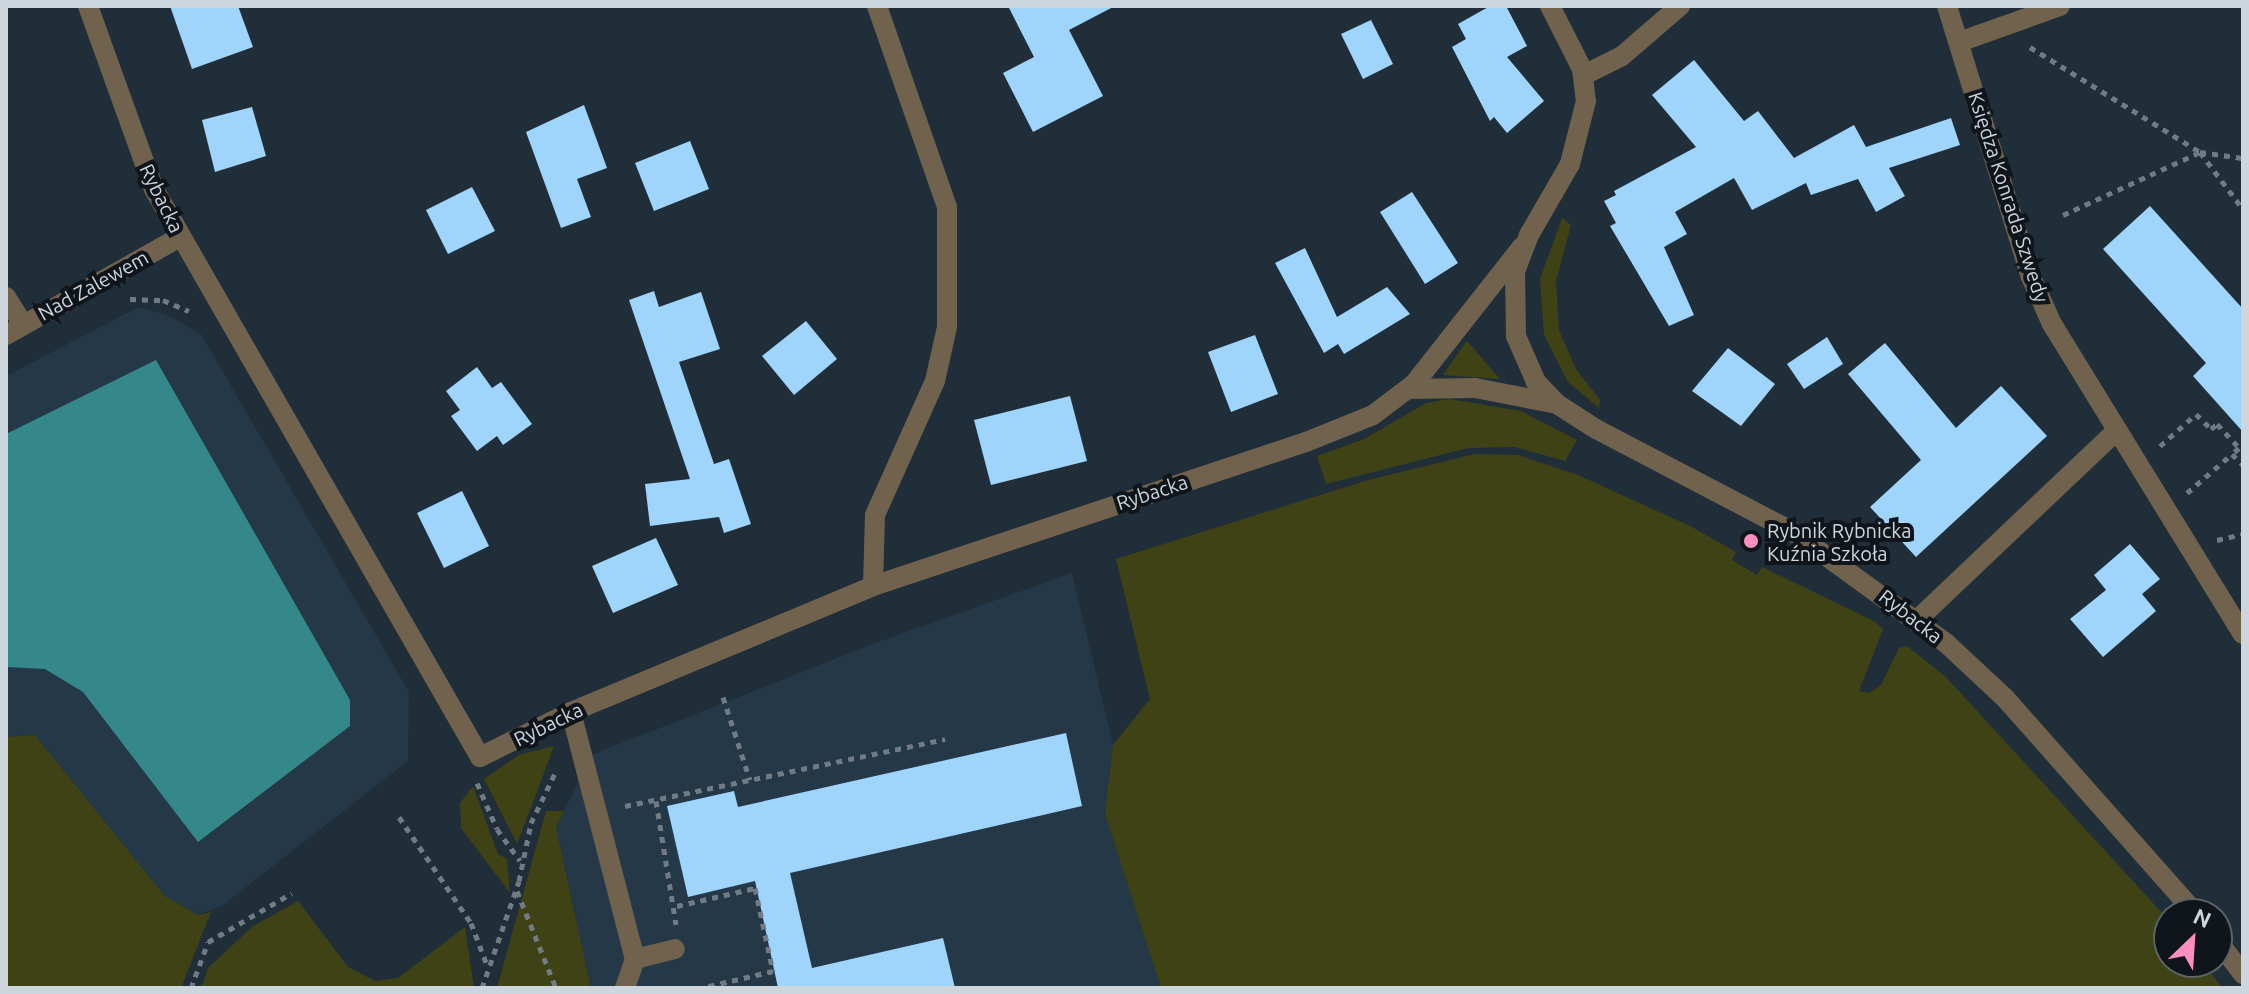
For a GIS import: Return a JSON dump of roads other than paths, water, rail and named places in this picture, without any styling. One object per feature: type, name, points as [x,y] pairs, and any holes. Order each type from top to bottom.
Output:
[{"type":"street","name":"Rybacka","points":[[88,6],[134,138],[180,237],[480,757],[571,712],[873,586],[1318,437],[1373,415],[1409,389],[1522,247]]},
{"type":"street","points":[[873,586],[875,515],[935,381],[947,327],[947,207],[877,6]]},
{"type":"street","points":[[1522,247],[1577,145],[1586,112],[1584,75],[1550,6]]},
{"type":"street","points":[[1584,75],[1622,56],[1680,6]]},
{"type":"street","name":"Księdza Konrada Szwedy","points":[[1947,6],[2031,277],[2052,324],[2243,634]]},
{"type":"street","points":[[1959,42],[2060,6]]},
{"type":"street","name":"Nad Zalewem","points":[[14,330],[180,237]]},
{"type":"street","name":"Rybacka","points":[[1522,247],[1515,272],[1516,336],[1536,382],[1557,404]]},
{"type":"street","points":[[6,297],[14,330]]},
{"type":"street","name":"Rybacka","points":[[1409,389],[1475,388],[1557,404],[1793,532],[1917,620],[1995,687],[2182,898]]},
{"type":"street","points":[[1917,620],[2116,431]]},
{"type":"street","points":[[571,712],[635,959],[625,988]]},
{"type":"street","points":[[635,959],[675,949]]},
{"type":"place","name":"Rybnik Rybnicka Kuźnia Szkoła","points":[[1751,541]]}]
